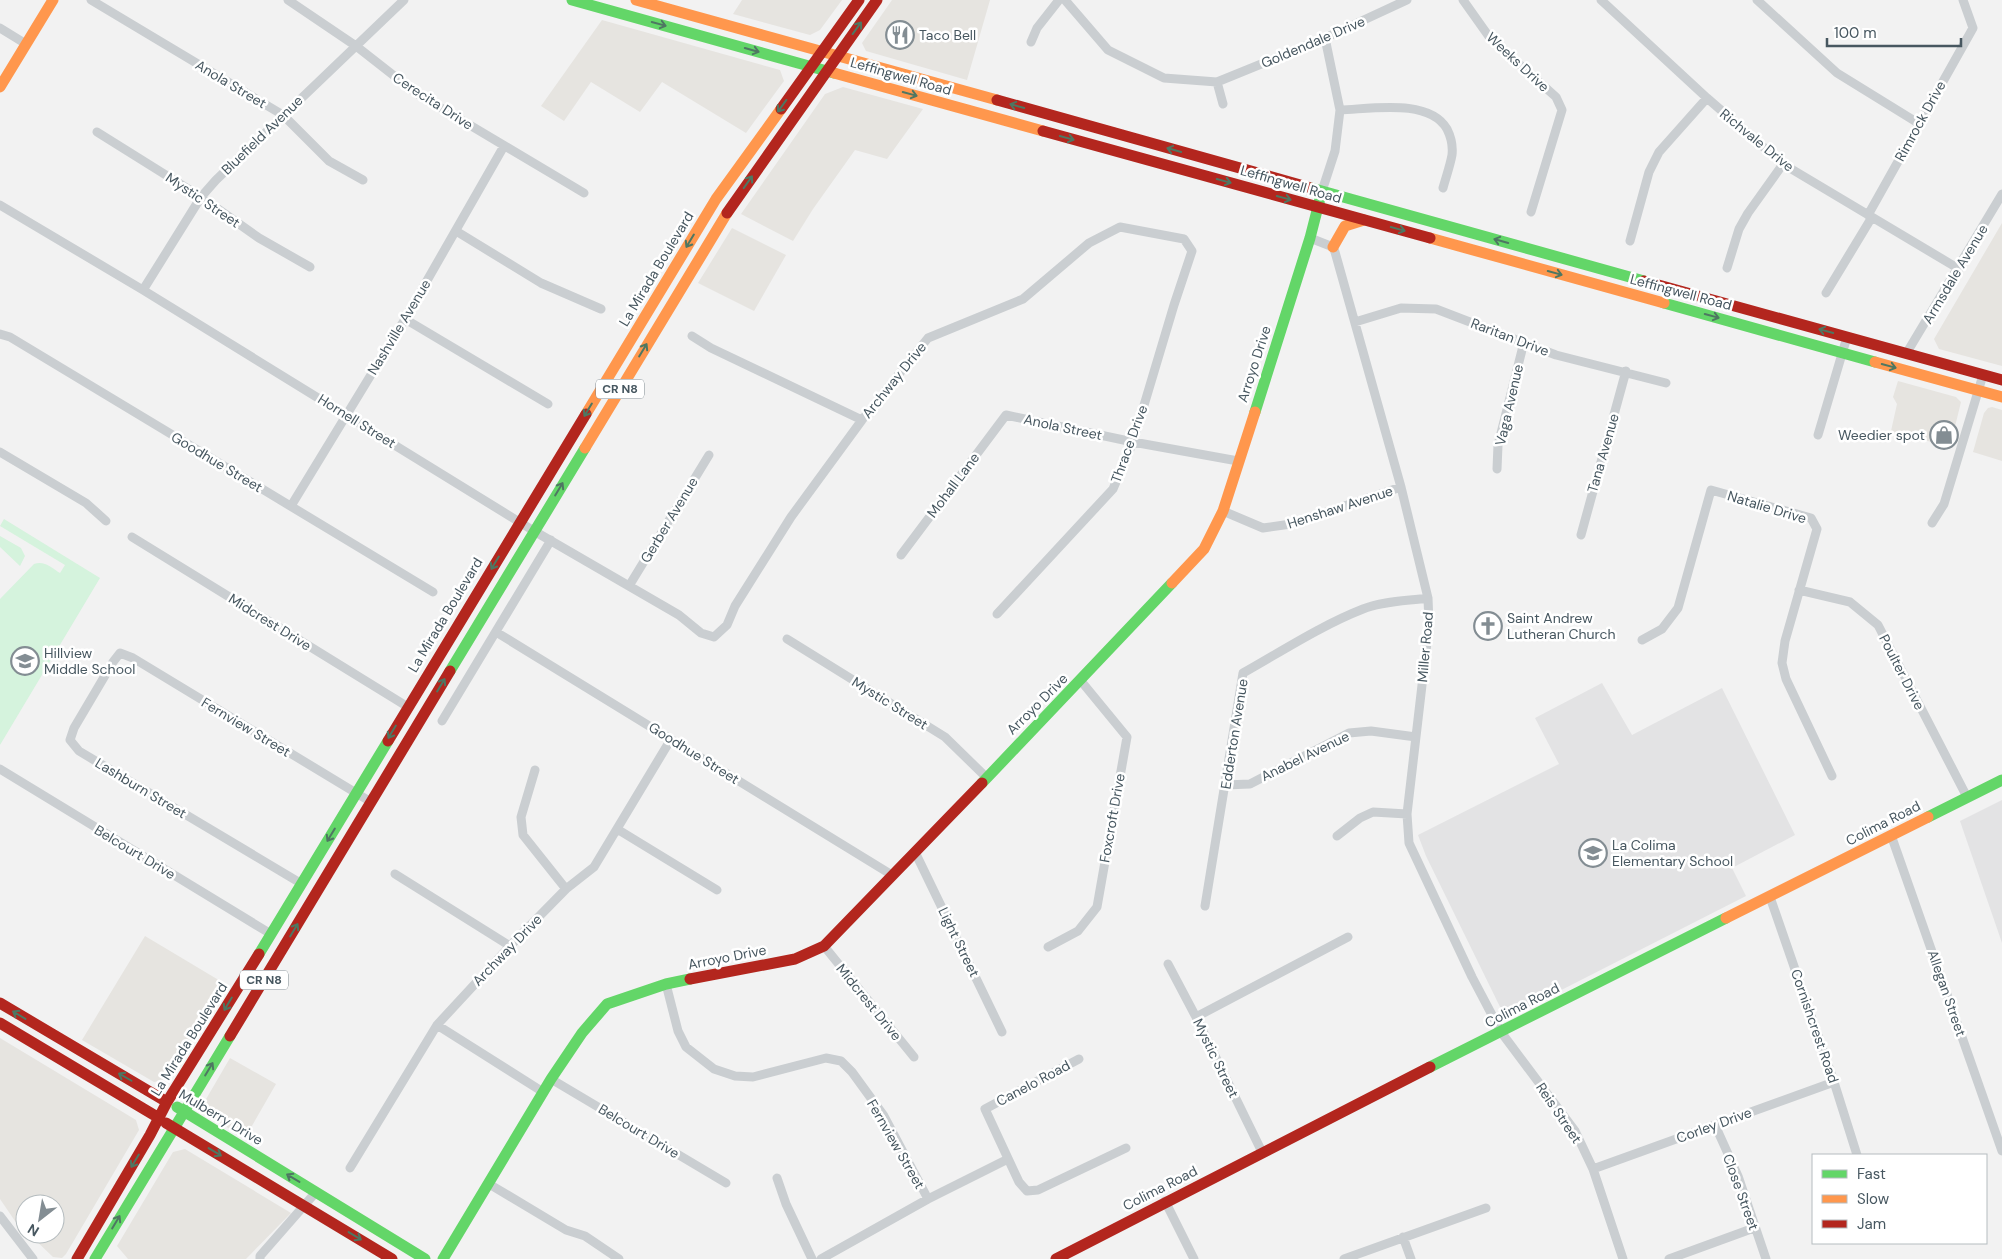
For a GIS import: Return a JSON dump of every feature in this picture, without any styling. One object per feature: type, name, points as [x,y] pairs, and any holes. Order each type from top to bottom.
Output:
[{"type":"main road","points":[[0,87],[53,0]]},
{"type":"main road","name":"Leffingwell Road","points":[[572,0],[2002,397]]},
{"type":"main road","name":"Leffingwell Road","points":[[636,0],[2002,380]]},
{"type":"main road","name":"La Mirada Boulevard","points":[[78,1259],[158,1118],[302,884],[716,199],[859,0]]},
{"type":"main road","name":"CR N8","points":[[95,1259],[726,214],[877,0]]},
{"type":"main road","name":"Arroyo Drive","points":[[443,1259],[551,1079],[582,1033],[607,1004],[666,984],[795,959],[824,946],[1081,681],[1204,549],[1223,511],[1310,238],[1322,191]]},
{"type":"main road","points":[[1333,247],[1345,226],[1365,220]]},
{"type":"main road","name":"Colima Road","points":[[1056,1259],[1165,1201],[2002,780]]},
{"type":"main road","name":"Mulberry Drive","points":[[0,1003],[184,1111],[425,1259]]},
{"type":"main road","points":[[0,1023],[392,1259]]},
{"type":"street","name":"Anola Street","points":[[90,0],[283,115],[329,161],[363,180]]},
{"type":"street","name":"Cerecita Drive","points":[[288,0],[356,46],[416,93],[584,193]]},
{"type":"street","name":"Bluefield Avenue","points":[[143,290],[201,197],[283,115],[404,0]]},
{"type":"street","points":[[1031,42],[1037,28],[1059,0]]},
{"type":"street","name":"Goldendale Drive","points":[[1065,0],[1108,50],[1164,78],[1217,82],[1325,38],[1407,0]]},
{"type":"street","name":"Weeks Drive","points":[[1464,0],[1490,38],[1556,97],[1562,110],[1531,212]]},
{"type":"street","name":"Richvale Drive","points":[[1601,0],[1707,98],[1783,164],[1959,269]]},
{"type":"street","points":[[1757,0],[1836,73],[1918,123]]},
{"type":"street","name":"Rimrock Drive","points":[[1826,293],[1870,216],[1918,123],[1973,28],[1963,0]]},
{"type":"street","points":[[0,28],[26,44]]},
{"type":"street","name":"Arroyo Drive","points":[[1322,191],[1334,151],[1340,110],[1325,38]]},
{"type":"street","points":[[1217,82],[1223,104]]},
{"type":"street","points":[[1630,240],[1649,172],[1659,152],[1707,98]]},
{"type":"street","points":[[1340,110],[1414,108],[1429,112],[1442,121],[1451,137],[1452,154],[1443,188]]},
{"type":"street","name":"Mystic Street","points":[[96,132],[201,197],[259,238],[310,267]]},
{"type":"street","name":"Nashville Avenue","points":[[291,506],[405,319],[504,146]]},
{"type":"street","points":[[1726,268],[1744,221],[1783,164]]},
{"type":"street","name":"Armsdale Avenue","points":[[1906,354],[1959,269],[2002,194]]},
{"type":"street","name":"Hornell Street","points":[[0,204],[346,414],[534,531],[679,615],[701,633],[714,637]]},
{"type":"street","name":"Archway Drive","points":[[714,637],[727,625],[735,606],[790,516],[862,420],[928,338],[1023,299],[1089,243],[1120,227],[1184,239]]},
{"type":"street","points":[[456,231],[541,283],[601,309]]},
{"type":"street","points":[[1310,238],[1333,247]]},
{"type":"street","name":"Thrace Drive","points":[[997,614],[1113,489],[1133,442],[1192,251],[1184,239]]},
{"type":"street","name":"Miller Road","points":[[1333,247],[1400,488],[1428,598],[1429,625],[1407,814],[1409,843],[1472,977],[1501,1032]]},
{"type":"street","name":"Raritan Drive","points":[[1355,322],[1401,308],[1436,309],[1556,355],[1626,371],[1666,383]]},
{"type":"street","points":[[405,319],[548,404]]},
{"type":"street","name":"Goodhue Street","points":[[0,334],[10,337],[433,592]]},
{"type":"street","points":[[692,336],[711,348],[862,420]]},
{"type":"street","points":[[1818,435],[1847,337]]},
{"type":"street","name":"Vaga Avenue","points":[[1497,469],[1498,445],[1524,342]]},
{"type":"street","name":"Tana Avenue","points":[[1580,535],[1626,371]]},
{"type":"street","points":[[1932,524],[1944,504],[1983,375]]},
{"type":"street","name":"Anola Street","points":[[1006,415],[1133,442],[1238,461]]},
{"type":"street","name":"Mohall Lane","points":[[901,554],[1006,415]]},
{"type":"street","points":[[0,452],[86,504],[106,520]]},
{"type":"street","name":"Gerber Avenue","points":[[629,586],[709,455]]},
{"type":"street","name":"Henshaw Avenue","points":[[1223,511],[1263,528],[1291,524],[1400,488]]},
{"type":"street","name":"Natalie Drive","points":[[1642,640],[1662,630],[1678,608],[1711,490],[1811,518],[1817,529],[1785,641],[1782,663],[1786,679],[1832,776]]},
{"type":"street","name":"Midcrest Drive","points":[[132,537],[408,706]]},
{"type":"street","points":[[442,721],[550,540]]},
{"type":"street","name":"Poulter Drive","points":[[1799,590],[1850,602],[1878,625],[1967,797]]},
{"type":"street","name":"Edderton Avenue","points":[[1205,906],[1243,673],[1364,608],[1428,598]]},
{"type":"street","name":"Goodhue Street","points":[[496,632],[892,875]]},
{"type":"street","name":"Mystic Street","points":[[787,639],[945,737],[986,777]]},
{"type":"street","name":"Fernview Street","points":[[120,653],[132,658],[371,802]]},
{"type":"street","name":"Lashburn Street","points":[[120,653],[74,728],[70,740],[78,751],[302,884]]},
{"type":"street","name":"Foxcroft Drive","points":[[1048,947],[1078,931],[1097,907],[1127,737],[1081,681]]},
{"type":"street","name":"Anabel Avenue","points":[[1225,785],[1250,784],[1349,733],[1371,731],[1416,736]]},
{"type":"street","name":"Archway Drive","points":[[350,1168],[437,1026],[510,946],[566,890],[594,867],[671,739]]},
{"type":"street","name":"Belcourt Drive","points":[[0,769],[270,934]]},
{"type":"street","points":[[535,770],[521,817],[523,835],[566,890]]},
{"type":"street","points":[[1337,836],[1360,818],[1374,812],[1407,814]]},
{"type":"street","points":[[617,829],[717,890]]},
{"type":"street","name":"Allegan Street","points":[[1891,835],[2002,1151]]},
{"type":"street","name":"Light Street","points":[[915,852],[1002,1032]]},
{"type":"street","points":[[395,874],[510,946]]},
{"type":"street","name":"Cornishcrest Road","points":[[1770,897],[1834,1082],[1857,1154]]},
{"type":"street","points":[[1196,1017],[1348,937]]},
{"type":"street","name":"Midcrest Drive","points":[[824,946],[914,1057]]},
{"type":"street","name":"Mystic Street","points":[[1168,964],[1262,1152]]},
{"type":"street","name":"Fernview Street","points":[[666,984],[678,1032],[686,1047],[714,1068],[735,1076],[753,1077],[826,1058],[841,1061],[852,1072],[884,1116],[928,1199]]},
{"type":"street","points":[[437,1026],[543,1092]]},
{"type":"street","name":"Reis Street","points":[[1501,1032],[1575,1131],[1593,1169],[1624,1259]]},
{"type":"street","name":"Canelo Road","points":[[1008,1159],[985,1109],[1079,1059]]},
{"type":"street","name":"Belcourt Drive","points":[[551,1079],[726,1183]]},
{"type":"street","name":"Corley Drive","points":[[1593,1169],[1834,1082]]},
{"type":"street","name":"Close Street","points":[[1715,1125],[1738,1176],[1766,1259]]},
{"type":"street","points":[[821,1259],[928,1199],[1008,1159],[1019,1182],[1027,1191],[1038,1190],[1126,1148]]},
{"type":"street","points":[[777,1178],[786,1204],[812,1259]]},
{"type":"street","points":[[489,1184],[566,1230],[585,1236],[619,1259]]},
{"type":"street","points":[[260,1259],[260,1256],[316,1192]]},
{"type":"street","points":[[1165,1201],[1194,1259]]},
{"type":"street","points":[[1344,1259],[1486,1208]]},
{"type":"street","points":[[0,1216],[33,1259]]},
{"type":"street","points":[[1669,1259],[1754,1228]]},
{"type":"street","points":[[1403,1237],[1411,1259]]},
{"type":"shaded area","points":[[742,0],[842,0],[820,30],[810,35],[733,14]]},
{"type":"shaded area","points":[[892,0],[990,0],[967,80],[866,51],[862,43]]},
{"type":"shaded area","points":[[602,20],[780,70],[784,81],[746,133],[662,82],[640,112],[591,82],[564,121],[541,106]]},
{"type":"shaded area","points":[[843,87],[923,109],[887,159],[855,150],[793,241],[741,214],[825,94]]},
{"type":"shaded area","points":[[2002,223],[2002,366],[1939,349],[1934,339]]},
{"type":"shaded area","points":[[732,228],[786,255],[754,311],[698,283]]},
{"type":"shaded area","points":[[1898,381],[1956,397],[1961,402],[1950,447],[1891,431],[1897,404],[1893,397]]},
{"type":"shaded area","points":[[1992,407],[2002,410],[2002,461],[1973,452],[1984,413],[1988,408]]},
{"type":"shaded area","name":"La Colima Elementary School","points":[[1602,683],[1632,735],[1722,688],[1795,835],[1732,868],[1746,896],[1510,1016],[1506,1016],[1426,856],[1418,835],[1559,764],[1535,718]]},
{"type":"shaded area","points":[[2002,800],[2002,943],[1960,821]]},
{"type":"shaded area","points":[[145,936],[227,985],[168,1079],[154,1082],[82,1040]]},
{"type":"shaded area","points":[[0,1038],[136,1120],[139,1130],[62,1258],[53,1257],[39,1244],[65,1244],[65,1194],[15,1194],[15,1221],[0,1199]]},
{"type":"shaded area","points":[[230,1058],[276,1084],[245,1138],[205,1114],[202,1106]]},
{"type":"shaded area","points":[[185,1149],[291,1213],[246,1259],[128,1259],[117,1246],[173,1152]]},
{"type":"green space","name":"Hillview Middle School","points":[[4,519],[100,578],[0,745],[0,599],[34,564],[45,564],[60,573],[65,565],[0,526]]},
{"type":"green space","points":[[0,536],[21,548],[25,556],[20,566],[0,547]]},
{"type":"traffic: fast","points":[[572,0],[834,73]]},
{"type":"traffic: fast","points":[[1311,188],[1644,281]]},
{"type":"traffic: fast","points":[[1255,412],[1310,238],[1322,191]]},
{"type":"traffic: fast","points":[[1664,303],[1875,362]]},
{"type":"traffic: fast","points":[[450,671],[585,448]]},
{"type":"traffic: fast","points":[[982,783],[1172,583]]},
{"type":"traffic: fast","points":[[259,954],[388,741]]},
{"type":"traffic: fast","points":[[1928,817],[2002,780]]},
{"type":"traffic: fast","points":[[1430,1067],[1726,918]]},
{"type":"traffic: fast","points":[[443,1259],[551,1079],[582,1033],[607,1004],[666,984],[690,979]]},
{"type":"traffic: fast","points":[[95,1259],[230,1036]]},
{"type":"traffic: fast","points":[[177,1107],[425,1259]]},
{"type":"traffic: slow","points":[[0,87],[53,0]]},
{"type":"traffic: slow","points":[[636,0],[997,100]]},
{"type":"traffic: slow","points":[[834,73],[1043,131]]},
{"type":"traffic: slow","points":[[586,414],[716,199],[781,109]]},
{"type":"traffic: slow","points":[[585,448],[727,213]]},
{"type":"traffic: slow","points":[[1333,247],[1345,226],[1364,220]]},
{"type":"traffic: slow","points":[[1430,238],[1664,303]]},
{"type":"traffic: slow","points":[[1875,362],[2002,397]]},
{"type":"traffic: slow","points":[[1172,583],[1204,549],[1223,511],[1255,412]]},
{"type":"traffic: slow","points":[[1726,918],[1928,817]]},
{"type":"traffic: jam","points":[[781,109],[859,0]]},
{"type":"traffic: jam","points":[[727,213],[877,0]]},
{"type":"traffic: jam","points":[[997,100],[1311,188]]},
{"type":"traffic: jam","points":[[1043,131],[1430,238]]},
{"type":"traffic: jam","points":[[1644,281],[2002,380]]},
{"type":"traffic: jam","points":[[388,741],[586,414]]},
{"type":"traffic: jam","points":[[230,1036],[450,671]]},
{"type":"traffic: jam","points":[[690,979],[795,959],[824,946],[982,783]]},
{"type":"traffic: jam","points":[[77,1259],[150,1135],[167,1102],[259,954]]},
{"type":"traffic: jam","points":[[0,1003],[167,1102]]},
{"type":"traffic: jam","points":[[0,1023],[159,1118]]},
{"type":"traffic: jam","points":[[1056,1259],[1430,1067]]},
{"type":"traffic: jam","points":[[166,1123],[392,1259]]},
{"type":"place","name":"Taco Bell","points":[[900,35]]},
{"type":"place","name":"Weedier spot","points":[[1944,435]]},
{"type":"place","name":"Saint Andrew Lutheran Church","points":[[1488,626]]},
{"type":"place","name":"Hillview Middle School","points":[[25,661]]},
{"type":"place","name":"La Colima Elementary School","points":[[1593,853]]}]
